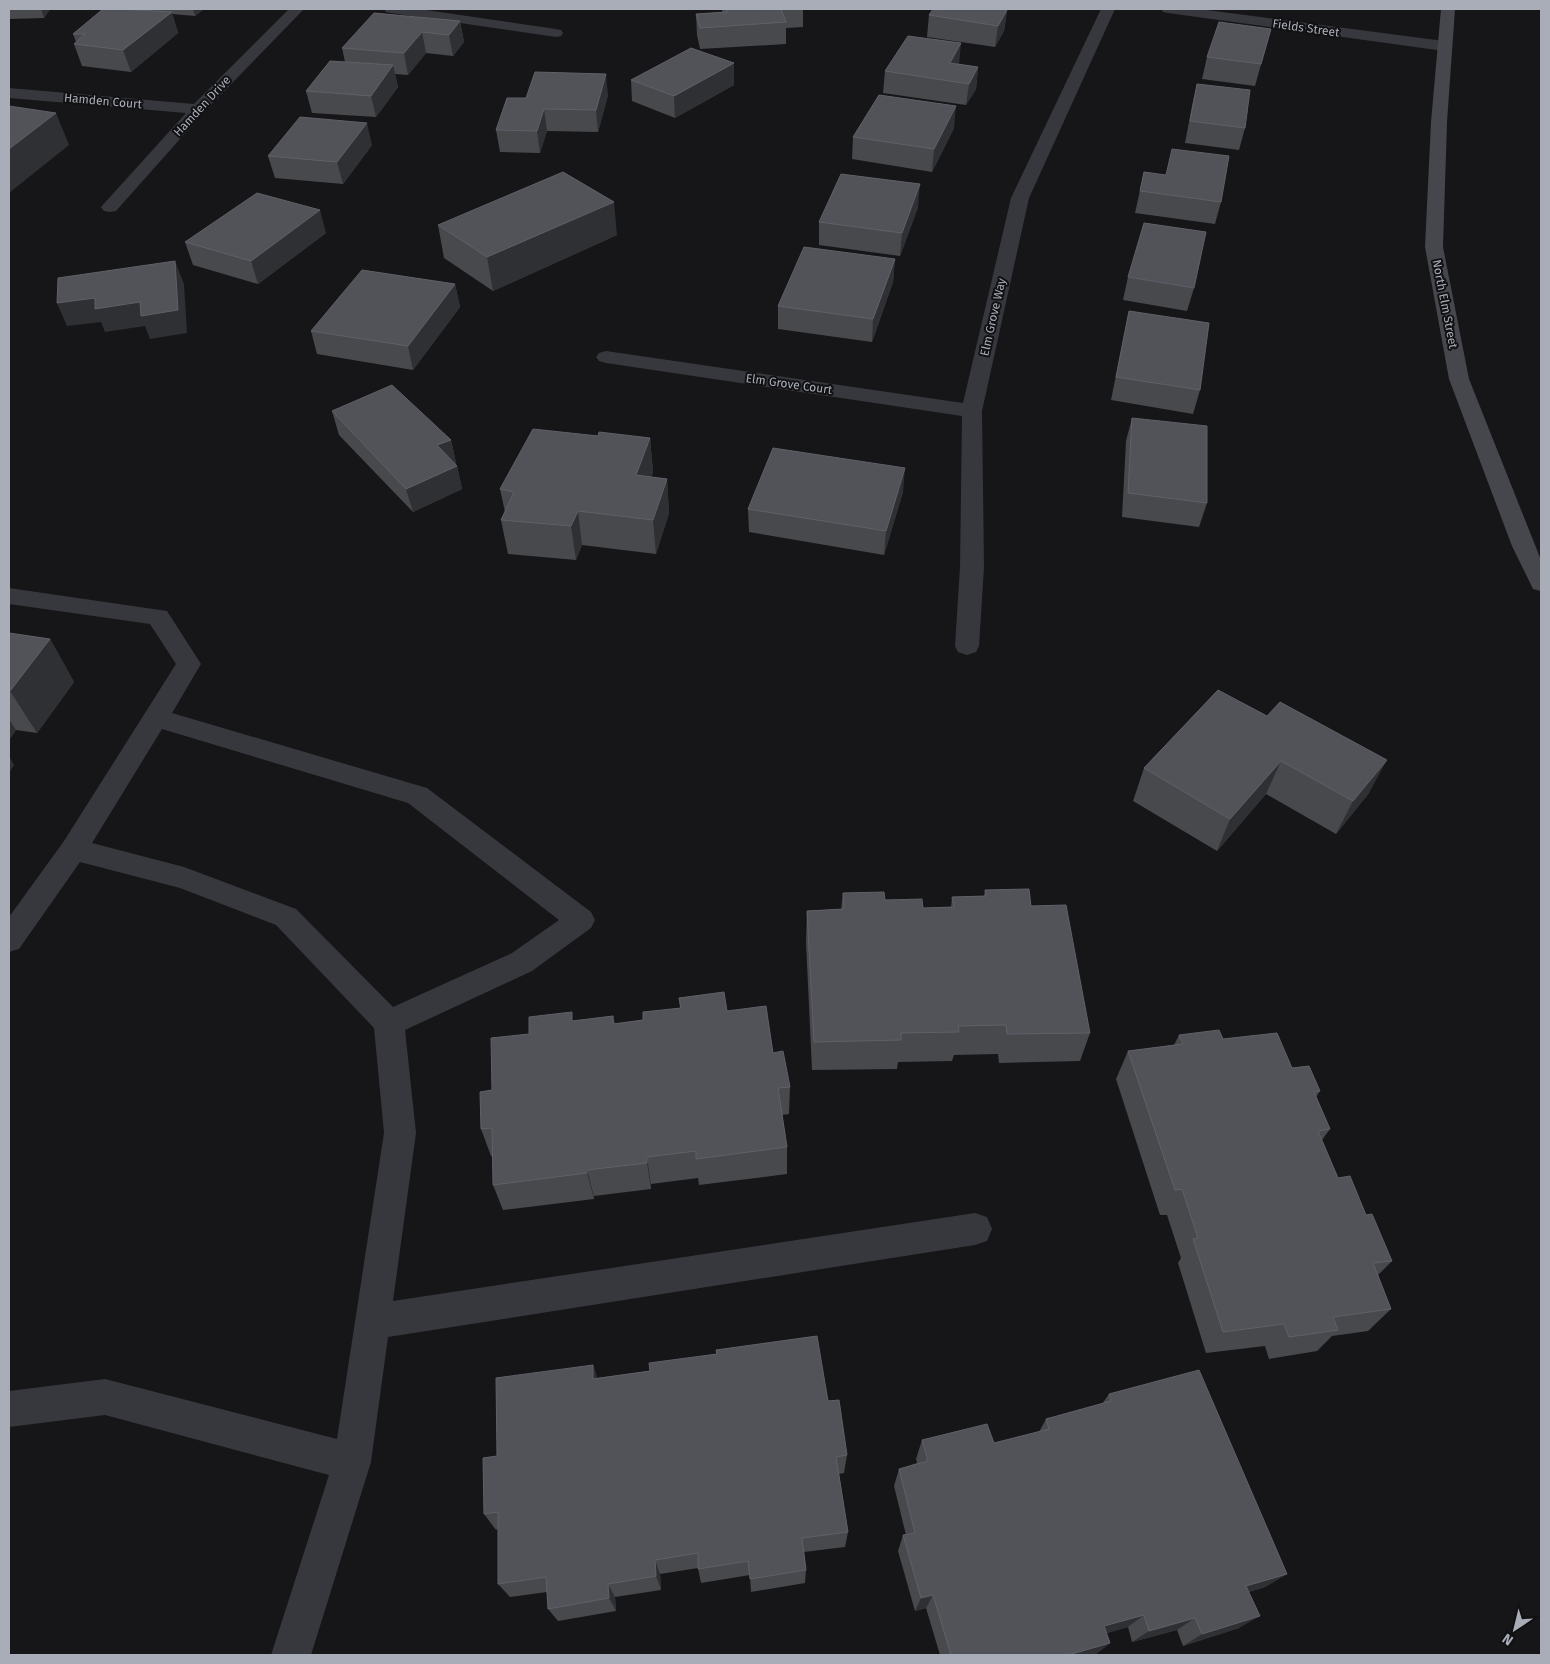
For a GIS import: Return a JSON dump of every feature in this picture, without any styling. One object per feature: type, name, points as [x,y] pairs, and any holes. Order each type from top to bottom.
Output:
[{"type":"main road","name":"North Elm Street","points":[[1448,9],[1439,122],[1434,247],[1459,379],[1523,546],[1541,582]]},
{"type":"street","name":"Hamden Drive","points":[[110,207],[198,109],[297,9]]},
{"type":"street","points":[[391,9],[556,33]]},
{"type":"street","name":"Elm Grove Way","points":[[967,646],[972,567],[972,411],[1020,198],[1108,9]]},
{"type":"street","name":"Fields Street","points":[[1168,9],[1444,46]]},
{"type":"street","name":"Hamden Court","points":[[9,92],[198,109]]},
{"type":"street","name":"Elm Grove Court","points":[[606,357],[972,411]]},
{"type":"street","points":[[9,596],[158,617],[189,664],[74,849],[9,940]]},
{"type":"street","points":[[156,718],[417,795],[581,920],[522,962],[389,1023]]},
{"type":"street","points":[[74,849],[184,878],[286,917],[389,1023],[400,1133],[352,1462],[291,1655]]},
{"type":"street","points":[[372,1322],[975,1229]]},
{"type":"street","points":[[9,1409],[105,1397],[352,1462]]},
{"type":"building","points":[[103,9],[172,12],[123,50],[74,44],[85,34],[73,34]]},
{"type":"building","points":[[726,9],[781,9],[786,22],[700,28],[696,14],[727,12]]},
{"type":"building","points":[[933,9],[1007,10],[998,26],[929,15]]},
{"type":"building","points":[[374,13],[460,21],[449,35],[422,32],[404,53],[342,48]]},
{"type":"building","points":[[1219,22],[1271,29],[1261,64],[1207,57]]},
{"type":"building","points":[[908,36],[961,43],[950,63],[978,67],[969,84],[885,71]]},
{"type":"building","points":[[691,48],[734,63],[674,96],[631,80]]},
{"type":"building","points":[[330,61],[393,65],[371,96],[306,91]]},
{"type":"building","points":[[535,72],[606,74],[596,110],[544,109],[537,131],[496,130],[507,98],[526,98]]},
{"type":"building","points":[[1197,84],[1250,90],[1245,128],[1190,121]]},
{"type":"building","points":[[879,95],[956,106],[934,149],[853,137]]},
{"type":"building","points":[[9,106],[56,113],[9,149]]},
{"type":"building","points":[[300,117],[367,123],[337,162],[268,156]]},
{"type":"building","points":[[1172,149],[1229,156],[1221,202],[1140,191],[1144,172],[1166,175]]},
{"type":"building","points":[[563,172],[614,202],[487,257],[438,225]]},
{"type":"building","points":[[841,174],[920,184],[902,233],[819,222]]},
{"type":"building","points":[[257,193],[320,210],[251,261],[185,242]]},
{"type":"building","points":[[1144,223],[1206,232],[1194,288],[1128,277]]},
{"type":"building","points":[[804,247],[895,259],[873,319],[778,306]]},
{"type":"building","points":[[175,261],[178,310],[141,316],[140,302],[95,309],[95,298],[57,303],[58,278]]},
{"type":"building","points":[[362,270],[455,284],[408,346],[311,331]]},
{"type":"building","points":[[1129,311],[1209,323],[1200,390],[1116,377]]},
{"type":"building","points":[[392,385],[451,440],[437,445],[457,466],[406,489],[332,411]]},
{"type":"building","points":[[1132,418],[1207,426],[1207,503],[1128,493]]},
{"type":"building","points":[[533,429],[598,436],[599,432],[650,438],[636,475],[667,479],[653,520],[578,511],[571,526],[501,520],[514,492],[500,489]]},
{"type":"building","points":[[773,448],[905,468],[886,531],[748,509]]},
{"type":"building","points":[[9,633],[50,639],[10,691],[9,691]]},
{"type":"building","points":[[1218,690],[1267,716],[1280,702],[1387,760],[1353,801],[1281,761],[1230,819],[1144,768]]},
{"type":"building","points":[[1029,889],[1031,906],[1066,905],[1090,1033],[1007,1034],[1006,1025],[958,1026],[959,1032],[901,1033],[901,1040],[814,1042],[807,911],[844,909],[843,893],[884,892],[885,900],[922,899],[923,908],[954,907],[952,897],[986,896],[985,890]]},
{"type":"building","points":[[724,992],[727,1011],[766,1006],[773,1053],[783,1051],[790,1087],[778,1088],[787,1147],[696,1159],[696,1151],[647,1157],[647,1163],[587,1170],[587,1173],[493,1185],[492,1128],[481,1129],[480,1092],[492,1090],[491,1038],[529,1034],[529,1017],[572,1012],[572,1021],[613,1016],[613,1024],[643,1020],[643,1012],[681,1008],[679,998]]},
{"type":"building","points":[[1219,1030],[1223,1039],[1277,1033],[1292,1068],[1309,1066],[1320,1091],[1314,1092],[1330,1129],[1318,1131],[1338,1178],[1350,1176],[1366,1215],[1372,1214],[1392,1261],[1373,1263],[1391,1309],[1333,1317],[1338,1330],[1289,1337],[1284,1324],[1223,1332],[1193,1239],[1198,1238],[1182,1189],[1175,1190],[1128,1051],[1183,1044],[1179,1035]]},
{"type":"building","points":[[817,1336],[828,1401],[839,1400],[847,1455],[836,1457],[848,1532],[802,1538],[806,1570],[750,1579],[748,1561],[698,1569],[698,1553],[655,1560],[656,1576],[608,1584],[609,1598],[548,1609],[546,1577],[498,1584],[498,1512],[484,1514],[483,1458],[497,1456],[496,1378],[593,1365],[593,1379],[650,1371],[649,1363],[717,1354],[716,1350]]},
{"type":"building","points":[[1199,1370],[1287,1574],[1246,1586],[1260,1616],[1202,1634],[1195,1618],[1149,1631],[1144,1615],[1104,1626],[1110,1643],[1068,1655],[951,1655],[933,1595],[921,1598],[903,1535],[915,1533],[899,1469],[928,1461],[922,1440],[987,1424],[994,1443],[1049,1429],[1046,1419],[1111,1401],[1109,1394]]}]
